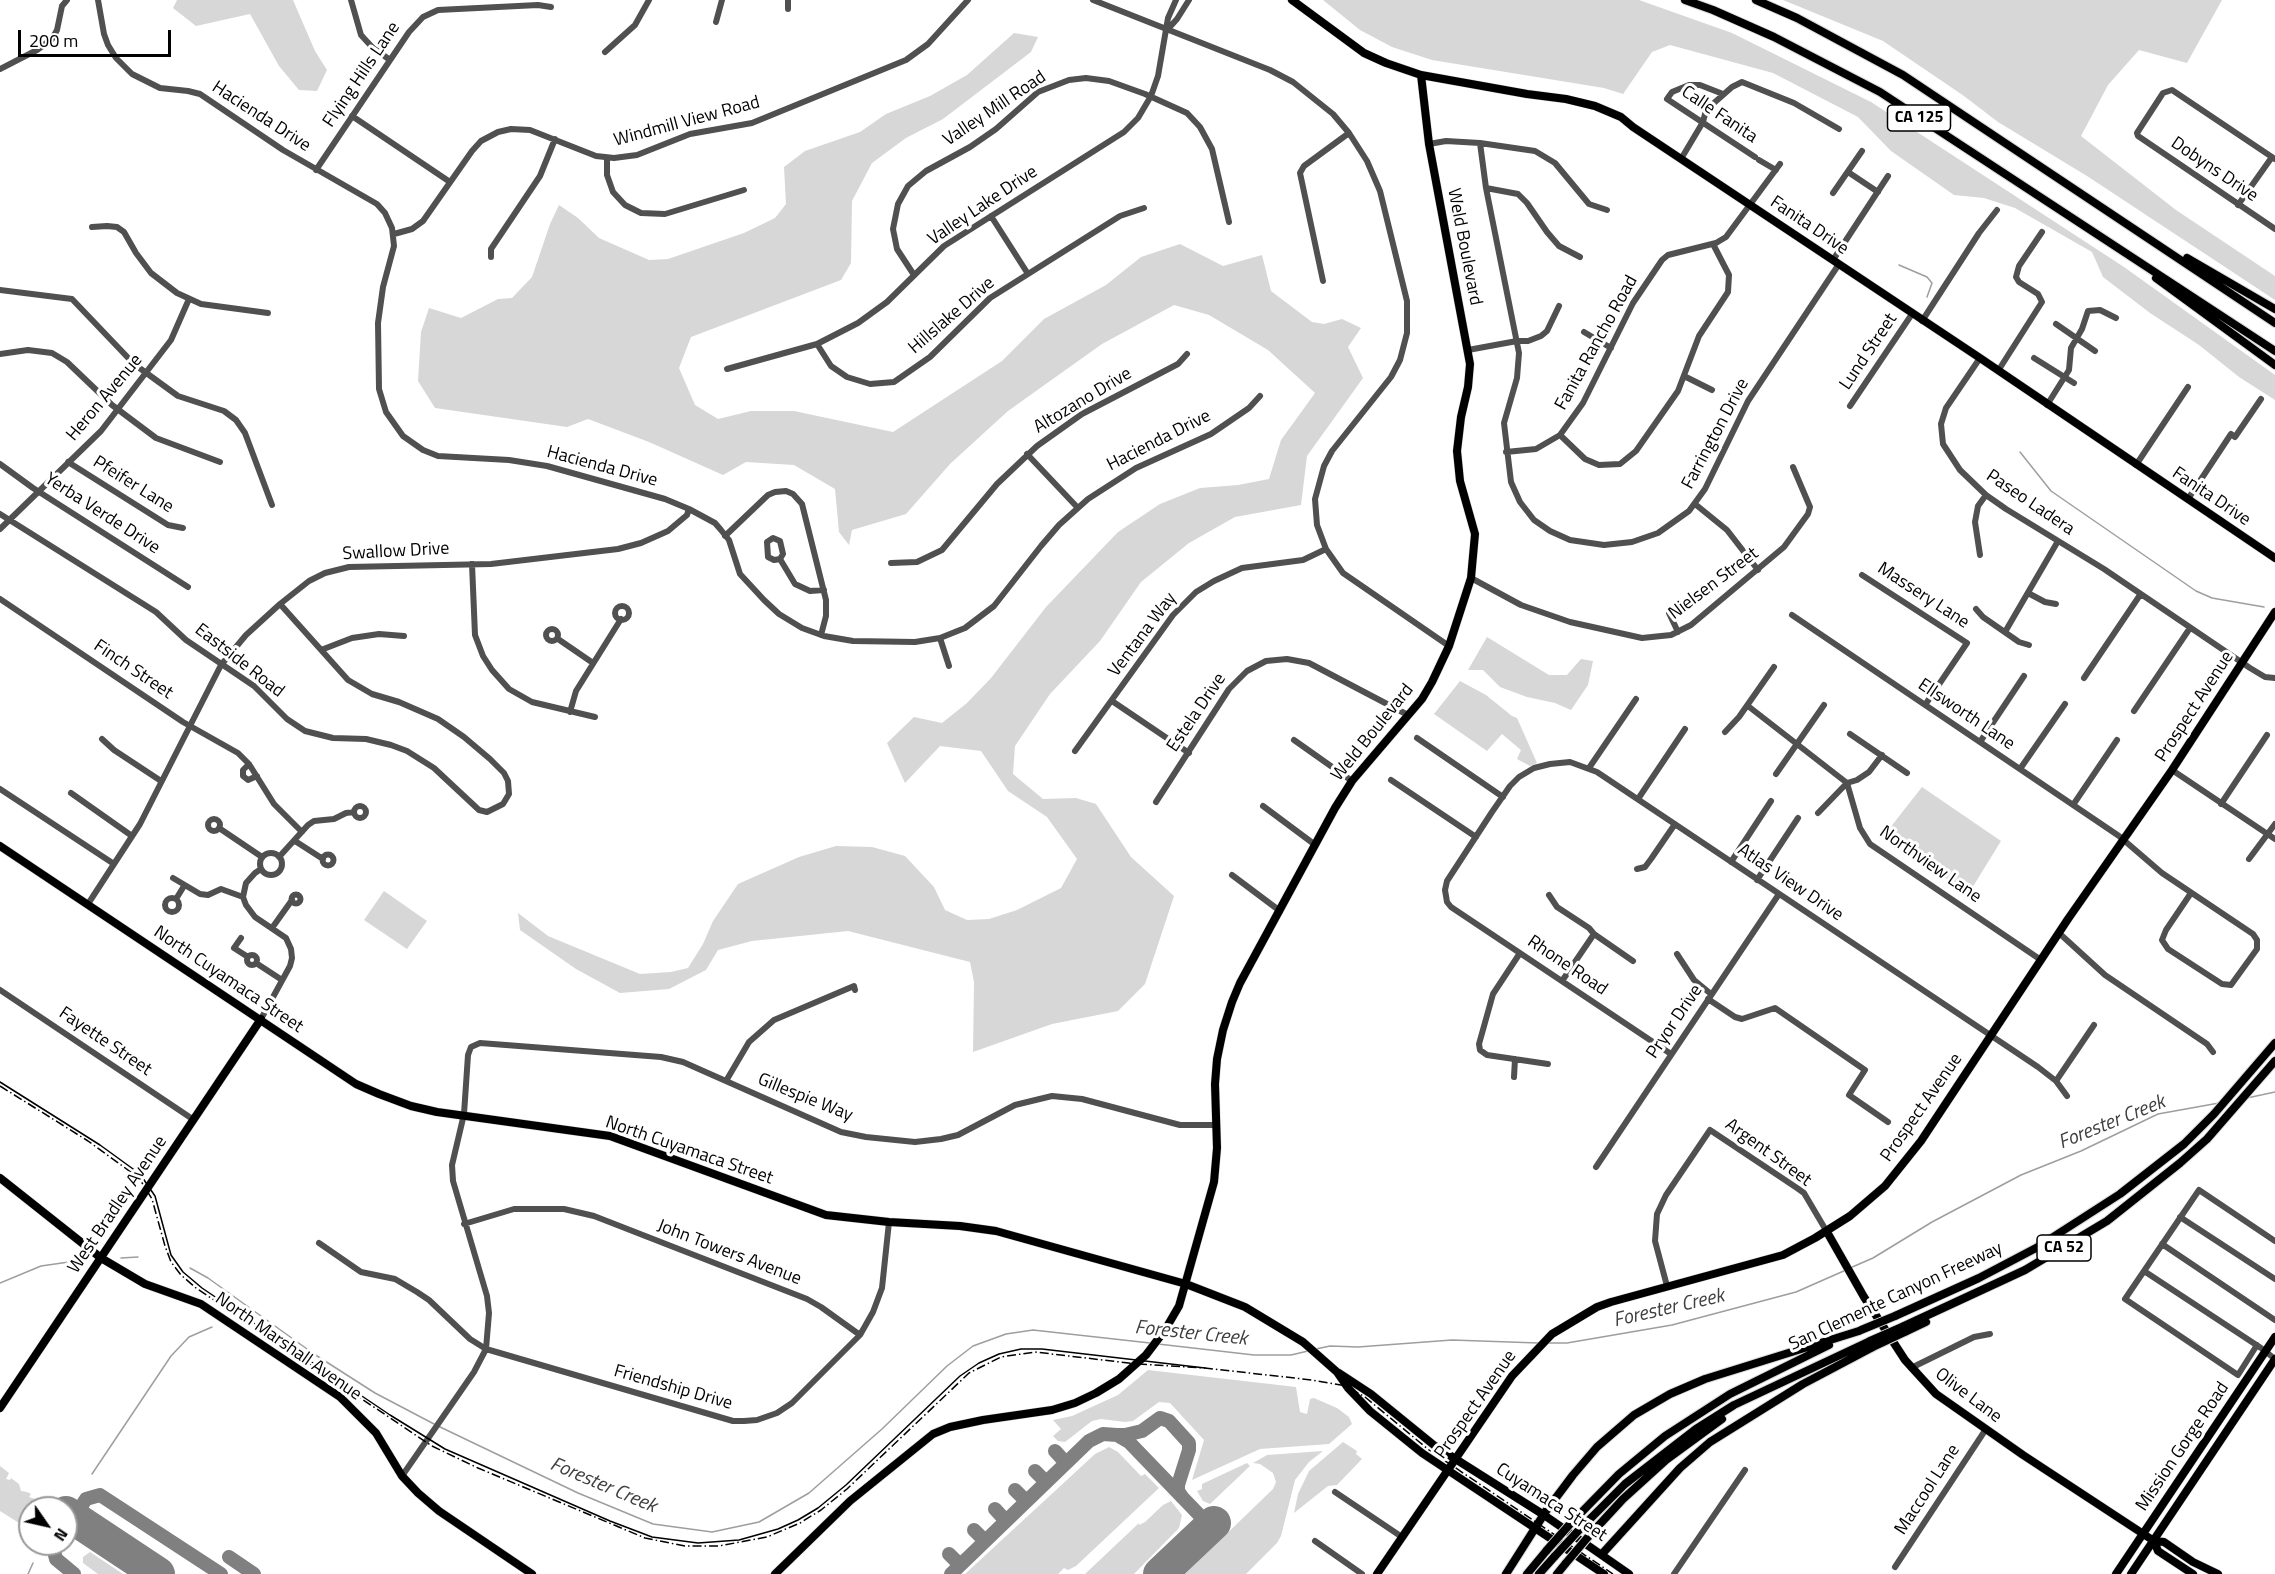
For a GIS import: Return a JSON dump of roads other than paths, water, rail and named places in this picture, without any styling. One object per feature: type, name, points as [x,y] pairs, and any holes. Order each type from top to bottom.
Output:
[{"type":"highway","name":"CA 125","points":[[1684,0],[1713,10],[1794,46],[1880,92],[2275,351]]},
{"type":"highway","name":"CA 125","points":[[1756,0],[1797,18],[1903,75],[2275,323]]},
{"type":"highway","points":[[2114,216],[2275,309]]},
{"type":"highway","points":[[2128,255],[2275,365]]},
{"type":"highway","name":"San Clemente Canyon Freeway","points":[[1527,1574],[1546,1550],[1619,1474],[1643,1452],[1711,1405],[1860,1331],[2002,1267],[2060,1234],[2120,1194],[2184,1144],[2214,1114],[2275,1043]]},
{"type":"highway","name":"San Clemente Canyon Freeway","points":[[1539,1574],[1578,1530],[1625,1484],[1660,1454],[1734,1405],[1788,1379],[1872,1344],[1981,1292],[2054,1254],[2107,1221],[2180,1164],[2207,1138],[2275,1061]]},
{"type":"highway","points":[[1506,1574],[1544,1515],[1597,1447],[1647,1407],[1706,1379],[1860,1331]]},
{"type":"highway","points":[[1602,1554],[1680,1468],[1710,1442],[1872,1344]]},
{"type":"highway","points":[[1557,1574],[1588,1537],[1641,1482],[1724,1417],[1788,1379]]},
{"type":"main road","name":"Fanita Drive","points":[[1292,0],[1364,53],[1386,63],[1421,75],[1566,99],[1595,106],[1621,117],[2275,558]]},
{"type":"main road","name":"Weld Boulevard","points":[[1186,1284],[1214,1182],[1217,1155],[1215,1084],[1217,1059],[1223,1030],[1240,983],[1314,844],[1352,782],[1408,715],[1432,682],[1449,646],[1471,578],[1475,534],[1460,481],[1457,451],[1470,364],[1429,144],[1421,75]]},
{"type":"main road","name":"Prospect Avenue","points":[[1377,1574],[1512,1376],[1548,1337],[1597,1307],[1639,1293],[1772,1259],[1806,1244],[1827,1232],[1867,1202],[1899,1170],[1921,1141],[2059,933],[2172,770],[2275,612]]},
{"type":"main road","name":"North Cuyamaca Street","points":[[0,846],[356,1084],[411,1106],[610,1136],[826,1215],[996,1231],[1186,1284],[1245,1307],[1304,1342],[1337,1372],[1377,1417],[1422,1453],[1448,1470]]},
{"type":"main road","name":"West Bradley Avenue","points":[[0,1408],[261,1019]]},
{"type":"main road","name":"North Marshall Avenue","points":[[0,1178],[101,1258],[145,1284],[201,1304],[340,1397],[376,1433],[402,1476],[439,1511],[532,1574]]},
{"type":"main road","name":"Olive Lane","points":[[1827,1232],[1860,1290],[1911,1368],[1936,1394],[2143,1534],[2164,1542],[2193,1562],[2218,1574]]},
{"type":"main road","points":[[776,1574],[850,1501],[933,1434],[950,1427],[982,1420],[1052,1410],[1075,1403],[1119,1379],[1144,1357],[1164,1333],[1179,1306],[1186,1284]]},
{"type":"main road","name":"Mission Gorge Road","points":[[2116,1574],[2275,1337]]},
{"type":"main road","name":"Mission Gorge Road","points":[[2130,1574],[2275,1359]]},
{"type":"main road","name":"North Cuyamaca Street","points":[[1337,1372],[1352,1380],[1435,1446],[1455,1459]]},
{"type":"main road","name":"Cuyamaca Street","points":[[1455,1459],[1544,1515],[1629,1574]]},
{"type":"main road","name":"Cuyamaca Street","points":[[1448,1470],[1604,1574]]},
{"type":"main road","points":[[2154,1540],[2158,1551],[2193,1574]]},
{"type":"street","points":[[0,69],[37,50],[52,39],[57,30],[62,6],[67,0]]},
{"type":"street","name":"Hacienda Drive","points":[[98,0],[108,45],[116,58],[132,74],[160,88],[188,90],[200,94],[316,170],[377,204],[388,218],[394,234],[394,246],[383,287],[378,323],[379,389],[386,412],[403,436],[423,450],[438,456],[508,460],[547,466],[665,499],[689,509],[715,524],[729,540],[740,574],[764,600],[779,614],[802,627],[821,634],[853,641],[915,642],[939,638],[965,628],[987,613],[1000,600],[1041,546],[1077,507],[1099,490],[1136,468],[1211,434],[1249,408],[1260,396]]},
{"type":"street","points":[[351,0],[361,35],[390,60]]},
{"type":"street","points":[[605,52],[636,25],[649,0]]},
{"type":"street","points":[[716,22],[722,0]]},
{"type":"street","points":[[788,0],[788,9]]},
{"type":"street","name":"Windmill View Road","points":[[394,234],[421,224],[476,146],[498,132],[524,129],[607,158],[637,155],[690,134],[752,123],[898,65],[928,44],[968,0]]},
{"type":"street","name":"Valley Lake Drive","points":[[727,369],[817,344],[848,329],[868,317],[886,302],[944,246],[1120,136],[1138,118],[1151,96],[1158,76],[1168,18],[1176,0]]},
{"type":"street","name":"Valley Lake Drive","points":[[1167,29],[1177,19],[1189,0]]},
{"type":"street","points":[[1097,1],[1282,75],[1314,96],[1349,133],[1367,161],[1380,191],[1407,301],[1408,325],[1403,350],[1391,377],[1332,451],[1320,474],[1316,491],[1316,516],[1326,549],[1333,562],[1350,579],[1449,646]]},
{"type":"street","name":"Flying Hills Lane","points":[[316,170],[390,60],[423,17],[438,10],[538,5],[550,8]]},
{"type":"street","name":"Valley Mill Road","points":[[914,275],[897,249],[893,229],[897,204],[912,181],[996,129],[1032,97],[1053,85],[1069,80],[1109,81],[1182,110],[1195,121],[1205,134],[1212,149],[1229,222]]},
{"type":"street","points":[[1681,159],[1703,122],[1706,111],[1723,94],[1742,82],[1794,103],[1839,129]]},
{"type":"street","name":"Calle Fanita","points":[[1723,94],[1700,85],[1689,85],[1672,92],[1667,99],[1757,158],[1778,167]]},
{"type":"street","name":"Dobyns Drive","points":[[2274,158],[2175,92],[2163,93],[2137,135],[2275,229]]},
{"type":"street","points":[[351,116],[450,182]]},
{"type":"street","points":[[1323,281],[1300,173],[1304,166],[1349,133]]},
{"type":"street","points":[[491,257],[491,249],[540,176],[555,140]]},
{"type":"street","points":[[1429,144],[1446,141],[1480,143],[1535,151],[1556,163],[1589,204],[1607,210]]},
{"type":"street","name":"Farrington Drive","points":[[1480,143],[1486,188],[1519,353],[1518,369],[1504,423],[1506,452],[1513,489],[1529,514],[1550,531],[1578,542],[1613,545],[1641,540],[1675,523],[1695,504],[1748,401],[1888,176]]},
{"type":"street","points":[[1833,193],[1862,152]]},
{"type":"street","points":[[607,158],[607,175],[613,192],[625,205],[641,213],[664,214],[744,190]]},
{"type":"street","points":[[2238,205],[2274,158]]},
{"type":"street","name":"Fanita Rancho Road","points":[[1506,452],[1536,448],[1560,435],[1583,403],[1633,303],[1662,260],[1668,255],[1713,244],[1730,234],[1778,167]]},
{"type":"street","points":[[1848,172],[1878,192]]},
{"type":"street","points":[[1486,188],[1518,194],[1559,246],[1580,257]]},
{"type":"street","name":"Hillslake Drive","points":[[817,344],[831,366],[847,377],[870,384],[894,382],[930,357],[990,298],[1120,216],[1144,208]]},
{"type":"street","points":[[1922,321],[1996,210]]},
{"type":"street","points":[[991,216],[1028,274]]},
{"type":"street","points":[[92,227],[117,227],[124,232],[151,273],[177,293],[189,299],[201,304],[267,314]]},
{"type":"street","points":[[1998,371],[2042,302],[2038,294],[2016,278],[2019,266],[2042,232]]},
{"type":"street","points":[[1560,435],[1590,462],[1605,466],[1620,464],[1636,451],[1678,391],[1699,336],[1730,286],[1729,275],[1713,244]]},
{"type":"street","points":[[0,290],[72,299],[134,364],[178,396],[224,411],[236,420],[245,433],[272,505]]},
{"type":"street","name":"Heron Avenue","points":[[0,529],[101,431],[171,340],[189,299]]},
{"type":"street","points":[[1468,350],[1528,341],[1547,331],[1559,306]]},
{"type":"street","points":[[2047,405],[2069,370],[2071,348],[2082,329],[2088,311],[2100,310],[2116,318]]},
{"type":"street","name":"Lund Street","points":[[1850,406],[1912,314]]},
{"type":"street","points":[[2056,324],[2095,351]]},
{"type":"street","points":[[1584,332],[1611,348]]},
{"type":"street","points":[[0,354],[28,350],[52,352],[67,362],[118,410],[156,438],[220,462]]},
{"type":"street","name":"Altozano Drive","points":[[891,563],[917,562],[942,550],[997,484],[1027,454],[1070,422],[1178,364],[1187,354]]},
{"type":"street","name":"Paseo Ladera","points":[[1980,357],[1946,408],[1941,424],[1943,444],[1960,470],[1986,495],[2104,569],[2241,662],[2265,677],[2275,678]]},
{"type":"street","points":[[2034,357],[2074,383]]},
{"type":"street","points":[[1684,376],[1712,390]]},
{"type":"street","points":[[2136,465],[2188,387]]},
{"type":"street","points":[[2188,499],[2231,434],[2235,437],[2261,399]]},
{"type":"street","points":[[1027,454],[1077,507]]},
{"type":"street","name":"Pfeifer Lane","points":[[68,462],[168,525],[183,528]]},
{"type":"street","name":"Yerba Verde Drive","points":[[0,464],[188,587]]},
{"type":"street","name":"Nielsen Street","points":[[1471,578],[1521,605],[1570,622],[1642,638],[1663,637],[1678,632],[1691,625],[1780,552],[1809,510],[1809,504],[1793,467]]},
{"type":"street","points":[[725,536],[768,495],[786,492],[793,494],[802,504],[824,590],[827,611],[821,634]]},
{"type":"street","points":[[1980,555],[1975,522],[1977,510],[1986,495]]},
{"type":"street","points":[[1695,504],[1726,530],[1758,570]]},
{"type":"street","name":"Swallow Drive","points":[[88,904],[132,836],[221,665],[246,635],[309,581],[325,573],[349,567],[472,564],[618,549],[641,543],[668,531],[687,515],[689,509]]},
{"type":"street","name":"Eastside Road","points":[[0,514],[156,612],[186,640],[254,686],[287,719],[305,731],[333,738],[366,739],[407,752],[434,768],[476,809],[487,812],[503,804],[509,790],[504,773],[464,737],[438,719],[360,688],[348,680],[321,650]]},
{"type":"street","points":[[2005,632],[2058,541]]},
{"type":"street","name":"Ventana Way","points":[[1075,751],[1173,615],[1188,599],[1205,586],[1242,568],[1303,560],[1326,549]]},
{"type":"street","points":[[780,559],[791,580],[799,587],[815,592],[824,590]]},
{"type":"street","points":[[472,564],[475,635],[483,656],[492,670],[509,689],[524,698],[595,717]]},
{"type":"street","name":"Massery Lane","points":[[1862,575],[1968,643],[1925,705]]},
{"type":"street","points":[[2028,593],[2045,602],[2056,604]]},
{"type":"street","points":[[2084,678],[2140,595]]},
{"type":"street","name":"Finch Street","points":[[0,599],[190,725],[238,753],[249,764],[274,804],[302,832]]},
{"type":"street","points":[[280,604],[321,650],[352,638],[379,634],[404,636]]},
{"type":"street","points":[[1976,609],[1983,617],[2019,642],[2029,645]]},
{"type":"street","points":[[1669,613],[1678,632]]},
{"type":"street","name":"Ellsworth Lane","points":[[1792,615],[2124,840],[2162,873],[2253,934],[2258,940],[2257,949],[2231,985],[2222,984],[2168,948],[2162,940],[2166,930],[2191,893]]},
{"type":"street","points":[[570,712],[572,698],[621,620]]},
{"type":"street","points":[[2134,711],[2190,628]]},
{"type":"street","points":[[939,638],[949,666]]},
{"type":"street","points":[[558,639],[593,663]]},
{"type":"street","name":"Estela Drive","points":[[1156,802],[1236,680],[1253,667],[1273,660],[1287,659],[1308,663],[1408,715]]},
{"type":"street","points":[[1725,732],[1748,706],[1773,667]]},
{"type":"street","points":[[1980,742],[2024,676]]},
{"type":"street","points":[[1589,768],[1636,699]]},
{"type":"street","points":[[1112,701],[1189,753]]},
{"type":"street","points":[[2020,769],[2065,704]]},
{"type":"street","points":[[1776,774],[1824,705]]},
{"type":"street","points":[[1748,706],[1847,783]]},
{"type":"street","points":[[1638,800],[1685,729]]},
{"type":"street","points":[[1850,734],[1907,772]]},
{"type":"street","points":[[2221,804],[2267,735]]},
{"type":"street","points":[[1416,738],[1503,797]]},
{"type":"street","points":[[102,739],[114,750],[161,782]]},
{"type":"street","points":[[1294,740],[1352,782]]},
{"type":"street","points":[[2073,805],[2117,740]]},
{"type":"street","points":[[1818,813],[1847,783],[1866,775],[1881,755]]},
{"type":"street","name":"Atlas View Drive","points":[[1447,902],[1445,890],[1447,880],[1519,777],[1534,768],[1570,762],[1589,768],[1991,1035],[2056,1081],[2067,1096]]},
{"type":"street","name":"Finch Street","points":[[249,764],[243,770],[243,776],[248,780],[257,776]]},
{"type":"street","points":[[2172,770],[2275,839]]},
{"type":"street","points":[[1391,780],[1476,837]]},
{"type":"street","name":"Northview Lane","points":[[1847,783],[1860,828],[1870,844],[2041,960]]},
{"type":"street","points":[[0,789],[114,864]]},
{"type":"street","points":[[71,793],[132,836]]},
{"type":"street","points":[[1731,862],[1771,801]]},
{"type":"street","points":[[1263,806],[1314,844]]},
{"type":"street","points":[[279,857],[314,821],[334,819],[354,812]]},
{"type":"street","points":[[1757,880],[1798,818]]},
{"type":"street","points":[[1637,868],[1645,867],[1652,859],[1675,824]]},
{"type":"street","points":[[2249,859],[2275,824]]},
{"type":"street","points":[[219,828],[262,857]]},
{"type":"street","points":[[295,841],[323,859]]},
{"type":"street","points":[[270,853],[279,857],[281,867],[277,873],[270,875],[261,869],[262,857],[270,853]]},
{"type":"street","points":[[261,869],[249,878],[243,897],[250,913],[285,938],[291,949],[290,966],[261,1019]]},
{"type":"street","points":[[1232,875],[1280,911]]},
{"type":"street","points":[[174,878],[200,894],[208,895],[221,889],[243,897]]},
{"type":"street","points":[[176,899],[184,886]]},
{"type":"street","name":"Pryor Drive","points":[[1596,1167],[1779,894]]},
{"type":"street","points":[[1549,895],[1557,907],[1633,961]]},
{"type":"street","points":[[272,928],[292,900]]},
{"type":"street","name":"Rhone Road","points":[[1447,902],[1451,907],[1671,1054]]},
{"type":"street","points":[[2059,933],[2105,975],[2207,1044],[2213,1052]]},
{"type":"street","points":[[1562,981],[1594,934]]},
{"type":"street","points":[[241,938],[234,948],[248,957],[249,964],[256,963],[282,980]]},
{"type":"street","points":[[1520,953],[1493,994],[1479,1044],[1480,1050],[1487,1055],[1548,1064]]},
{"type":"street","points":[[1677,954],[1694,980],[1710,997],[1735,1017],[1742,1018],[1775,1008],[1865,1070],[1849,1095],[1888,1122]]},
{"type":"street","points":[[726,1081],[749,1042],[774,1020],[854,986],[855,990]]},
{"type":"street","name":"Fayette Street","points":[[0,990],[194,1120]]},
{"type":"street","points":[[2056,1081],[2094,1025]]},
{"type":"street","name":"Gillespie Way","points":[[464,1114],[468,1055],[471,1047],[484,1042],[661,1057],[683,1062],[840,1132],[866,1137],[915,1142],[941,1140],[958,1135],[1015,1105],[1052,1096],[1082,1099],[1177,1124],[1217,1125]]},
{"type":"street","points":[[1514,1077],[1515,1059]]},
{"type":"street","points":[[402,1476],[474,1372],[486,1349],[488,1296],[464,1224],[453,1181],[452,1165],[464,1114]]},
{"type":"street","name":"Argent Street","points":[[1667,1286],[1655,1241],[1657,1214],[1666,1195],[1710,1130],[1804,1193],[1827,1232]]},
{"type":"street","points":[[2258,1345],[2238,1375],[2125,1299],[2199,1190],[2275,1241]]},
{"type":"street","name":"John Towers Avenue","points":[[464,1224],[514,1209],[564,1209],[594,1216],[807,1299],[860,1335]]},
{"type":"street","points":[[2180,1217],[2275,1280]]},
{"type":"street","points":[[860,1335],[873,1312],[882,1288],[889,1222]]},
{"type":"street","points":[[319,1243],[361,1272],[395,1279],[417,1292],[429,1300],[470,1339],[486,1349]]},
{"type":"street","points":[[2162,1244],[2275,1320]]},
{"type":"street","points":[[2144,1271],[2258,1345],[2275,1359]]},
{"type":"street","points":[[1911,1368],[1974,1337],[1990,1334]]},
{"type":"street","name":"Friendship Drive","points":[[486,1349],[733,1421],[744,1421],[757,1420],[777,1413],[792,1403],[860,1335]]},
{"type":"street","name":"Maccool Lane","points":[[1895,1567],[1986,1429]]},
{"type":"street","points":[[1674,1574],[1746,1470]]},
{"type":"street","points":[[1335,1492],[1402,1537]]},
{"type":"street","points":[[1314,1541],[1362,1574]]},
{"type":"waterway","points":[[1899,265],[1927,277],[1932,283],[1927,297]]},
{"type":"waterway","points":[[2020,452],[2051,491],[2196,591],[2212,598],[2264,607]]},
{"type":"waterway","name":"Forester Creek","points":[[2247,1098],[2275,1092]]},
{"type":"waterway","name":"Forester Creek","points":[[1850,1268],[1873,1258],[1932,1222],[2021,1175],[2081,1151],[2158,1114],[2219,1103]]},
{"type":"waterway","name":"Forester Creek","points":[[121,1258],[138,1257]]},
{"type":"waterway","name":"Forester Creek","points":[[0,1283],[41,1266],[83,1260]]},
{"type":"waterway","name":"Forester Creek","points":[[190,1268],[208,1278],[314,1354],[375,1393],[434,1424]]},
{"type":"waterway","name":"Forester Creek","points":[[1549,1343],[1567,1343],[1672,1325],[1796,1292],[1846,1270]]},
{"type":"waterway","name":"Forester Creek","points":[[267,1327],[274,1326]]},
{"type":"waterway","points":[[92,1474],[171,1356],[189,1337],[212,1327]]},
{"type":"waterway","name":"Forester Creek","points":[[438,1426],[578,1493],[653,1524],[712,1532],[759,1522],[809,1493],[882,1429],[947,1366],[973,1346],[1006,1334],[1033,1330],[1150,1343]]},
{"type":"waterway","name":"Forester Creek","points":[[1316,1349],[1330,1346],[1358,1347],[1452,1340],[1538,1343]]},
{"type":"waterway","name":"Forester Creek","points":[[1158,1344],[1254,1355],[1291,1355],[1308,1351]]},
{"type":"waterway","points":[[28,1574],[33,1563]]},
{"type":"tram line","points":[[0,1082],[100,1145],[140,1174],[155,1196],[171,1255],[183,1272],[202,1288],[390,1415],[445,1449],[652,1537],[698,1543],[739,1540],[778,1529],[798,1520],[818,1508],[846,1485],[960,1376],[979,1363],[999,1354],[1021,1349],[1042,1349],[1205,1368]]},
{"type":"railway","points":[[0,1086],[88,1141],[139,1178],[152,1199],[171,1262],[181,1275],[196,1288],[432,1446],[478,1468],[645,1538],[685,1546],[719,1546],[767,1537],[800,1523],[847,1489],[969,1373],[1001,1357],[1035,1352],[1137,1364],[1205,1368],[1346,1386],[1365,1397],[1429,1450],[1613,1574]]}]
